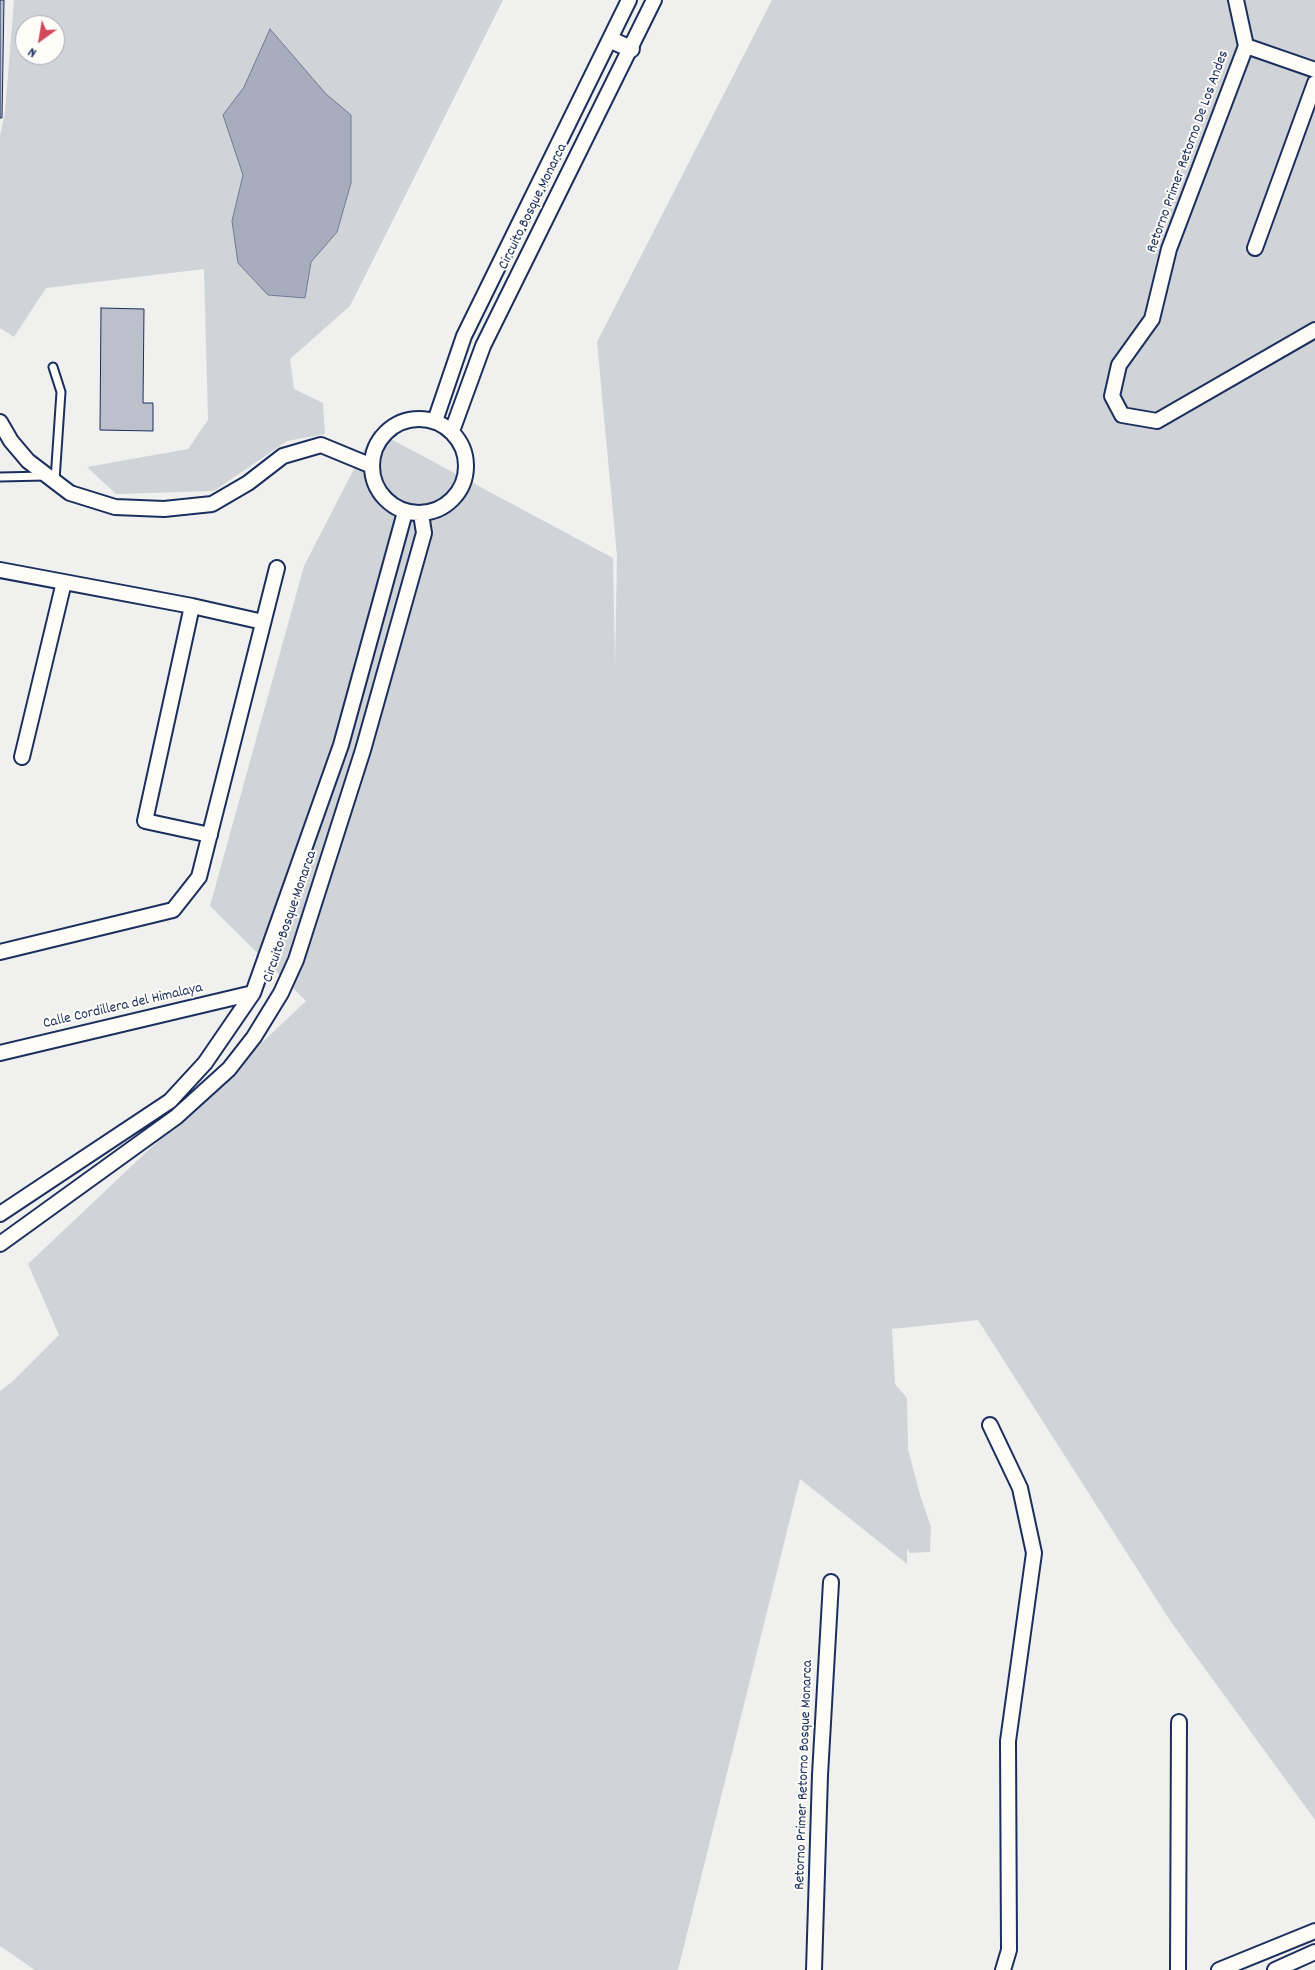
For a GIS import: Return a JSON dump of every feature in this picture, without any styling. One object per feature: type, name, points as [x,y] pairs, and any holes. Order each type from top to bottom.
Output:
[{"type":"street","name":"Circuito Bosque Monarca","points":[[434,421],[464,336],[629,0]]},
{"type":"street","name":"Circuito Bosque Monarca","points":[[452,431],[483,346],[654,0]]},
{"type":"street","name":"Retorno Primer Retorno De Los Andes","points":[[1236,0],[1246,46],[1169,249],[1152,319],[1119,365],[1112,396],[1122,415],[1157,421],[1315,330]]},
{"type":"street","points":[[611,40],[630,50]]},
{"type":"street","points":[[1246,46],[1315,70]]},
{"type":"street","points":[[1256,248],[1315,83]]},
{"type":"street","points":[[417,419],[434,421],[452,431],[462,444],[467,460],[467,476],[461,490],[450,503],[437,511],[421,514],[405,512],[391,505],[381,494],[374,480],[372,466],[375,448],[385,433],[399,423],[417,419]]},
{"type":"street","points":[[0,422],[5,440],[28,461],[70,493],[115,506],[164,509],[212,504],[248,483],[284,456],[321,445],[372,466]]},
{"type":"street","name":"Circuito Bosque Monarca","points":[[0,1214],[170,1101],[205,1063],[253,993],[341,744],[405,512]]},
{"type":"street","name":"Circuito Bosque Monarca","points":[[0,1244],[176,1117],[229,1068],[254,1037],[281,993],[296,960],[363,750],[424,532],[421,514]]},
{"type":"street","points":[[0,952],[173,910],[199,877],[277,568]]},
{"type":"street","points":[[0,570],[192,606],[263,622]]},
{"type":"street","points":[[22,757],[64,582]]},
{"type":"street","points":[[192,606],[145,821],[210,835]]},
{"type":"street","name":"Calle Cordillera del Himalaya","points":[[0,1053],[253,993]]},
{"type":"street","points":[[990,1425],[1020,1488],[1034,1553],[1008,1741],[1008,1950],[1003,1970]]},
{"type":"street","name":"Retorno Primer Retorno Bosque Monarca","points":[[814,1970],[820,1775],[831,1582]]},
{"type":"street","points":[[1178,1722],[1178,1970]]},
{"type":"street","points":[[1218,1970],[1315,1931]]},
{"type":"street","points":[[1291,1942],[1296,1965]]},
{"type":"street","points":[[1275,1970],[1296,1965],[1315,1952]]},
{"type":"lane","points":[[0,477],[51,478],[61,392],[53,366]]},
{"type":"shaded area","points":[[14,0],[503,0],[350,306],[290,359],[294,389],[323,403],[325,434],[287,441],[214,491],[116,494],[87,467],[188,449],[208,420],[204,269],[46,288],[14,337],[0,328],[0,136],[5,112]]},
{"type":"shaded area","points":[[772,0],[1315,0],[1315,1820],[1171,1622],[978,1320],[892,1329],[895,1384],[907,1398],[908,1449],[920,1495],[931,1527],[930,1552],[910,1553],[907,1549],[907,1564],[800,1479],[678,1970],[35,1970],[0,1946],[0,1391],[13,1381],[59,1335],[28,1264],[306,1001],[210,906],[304,566],[374,430],[613,558],[615,665],[617,556],[597,342]]},
{"type":"water","points":[[270,29],[326,94],[351,115],[351,183],[337,232],[311,262],[305,298],[268,295],[238,263],[232,221],[243,175],[223,115],[244,87]]},
{"type":"building","points":[[0,0],[4,0],[2,118],[0,118]]},
{"type":"building","points":[[101,308],[144,309],[143,403],[153,403],[153,431],[100,430]]}]
